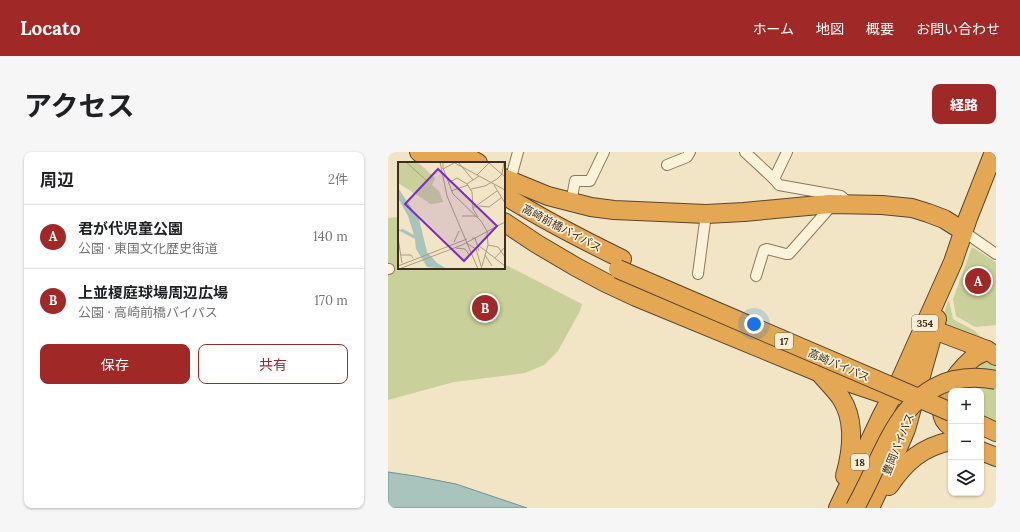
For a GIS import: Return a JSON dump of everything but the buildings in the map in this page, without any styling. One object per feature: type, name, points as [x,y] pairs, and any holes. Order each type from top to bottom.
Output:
[{"type":"highway","points":[[419,152],[433,162]]},
{"type":"highway","points":[[436,152],[450,162]]},
{"type":"highway","points":[[445,152],[459,162]]},
{"type":"highway","points":[[459,152],[476,162]]},
{"type":"highway","name":"354","points":[[920,379],[963,231],[994,152]]},
{"type":"highway","points":[[506,185],[569,202],[614,210],[706,214],[830,204],[882,205],[912,208],[944,219],[963,231]]},
{"type":"highway","name":"高崎前橋バイパス","points":[[506,185],[530,212],[576,237],[620,264]]},
{"type":"highway","name":"高崎前橋バイパス","points":[[505,211],[576,249],[620,264]]},
{"type":"highway","name":"17","points":[[505,223],[537,244],[606,283],[636,297],[818,372],[882,394],[895,391]]},
{"type":"highway","name":"354","points":[[895,391],[953,262]]},
{"type":"highway","name":"高崎バイパス","points":[[620,264],[736,311],[948,401]]},
{"type":"highway","name":"高崎バイパス","points":[[620,264],[948,411]]},
{"type":"highway","points":[[920,379],[903,393],[895,391],[913,364],[924,339],[934,330],[992,353]]},
{"type":"highway","points":[[948,424],[942,416],[942,406],[945,394],[967,364],[975,357],[992,353]]},
{"type":"highway","points":[[818,372],[841,398],[847,412],[851,432],[849,462],[844,480],[831,508]]},
{"type":"highway","points":[[855,508],[901,418],[925,393],[938,385],[959,379],[981,378],[996,380]]},
{"type":"highway","name":"豊岡バイパス","points":[[870,508],[906,429],[920,379]]},
{"type":"highway","name":"18","points":[[838,508],[881,416],[895,391]]},
{"type":"highway","points":[[984,416],[996,422]]},
{"type":"highway","points":[[984,433],[988,444]]},
{"type":"highway","points":[[877,508],[886,489],[910,461],[918,454],[929,448],[948,442]]},
{"type":"highway","points":[[881,508],[897,486],[917,466],[933,455],[948,450]]},
{"type":"street","points":[[506,185],[518,152]]},
{"type":"street","points":[[569,202],[572,197],[575,181],[590,181],[604,152]]},
{"type":"street","points":[[667,165],[687,157],[690,152]]},
{"type":"street","points":[[745,152],[779,185],[841,196],[850,204]]},
{"type":"street","points":[[774,179],[787,152]]},
{"type":"street","points":[[756,276],[764,250],[767,249],[789,254],[827,211],[830,204]]},
{"type":"street","points":[[698,274],[706,214]]},
{"type":"street","points":[[963,231],[996,254]]},
{"type":"green space","points":[[398,217],[398,269],[505,269],[505,265],[582,304],[580,311],[558,351],[544,365],[525,373],[454,382],[388,400],[388,218]]},
{"type":"green space","points":[[972,247],[996,263],[996,325],[975,327],[956,316],[953,299]]},
{"type":"green space","points":[[949,300],[953,319],[975,331],[985,341],[947,327],[944,317]]},
{"type":"green space","points":[[985,359],[996,363],[996,441],[984,435],[984,388],[955,388],[963,376]]},
{"type":"water","points":[[388,472],[456,484],[527,508],[388,508]]},
{"type":"place","name":"君が代児童公園","points":[[978,281]]},
{"type":"place","name":"上並榎庭球場周辺広場","points":[[485,308]]}]
